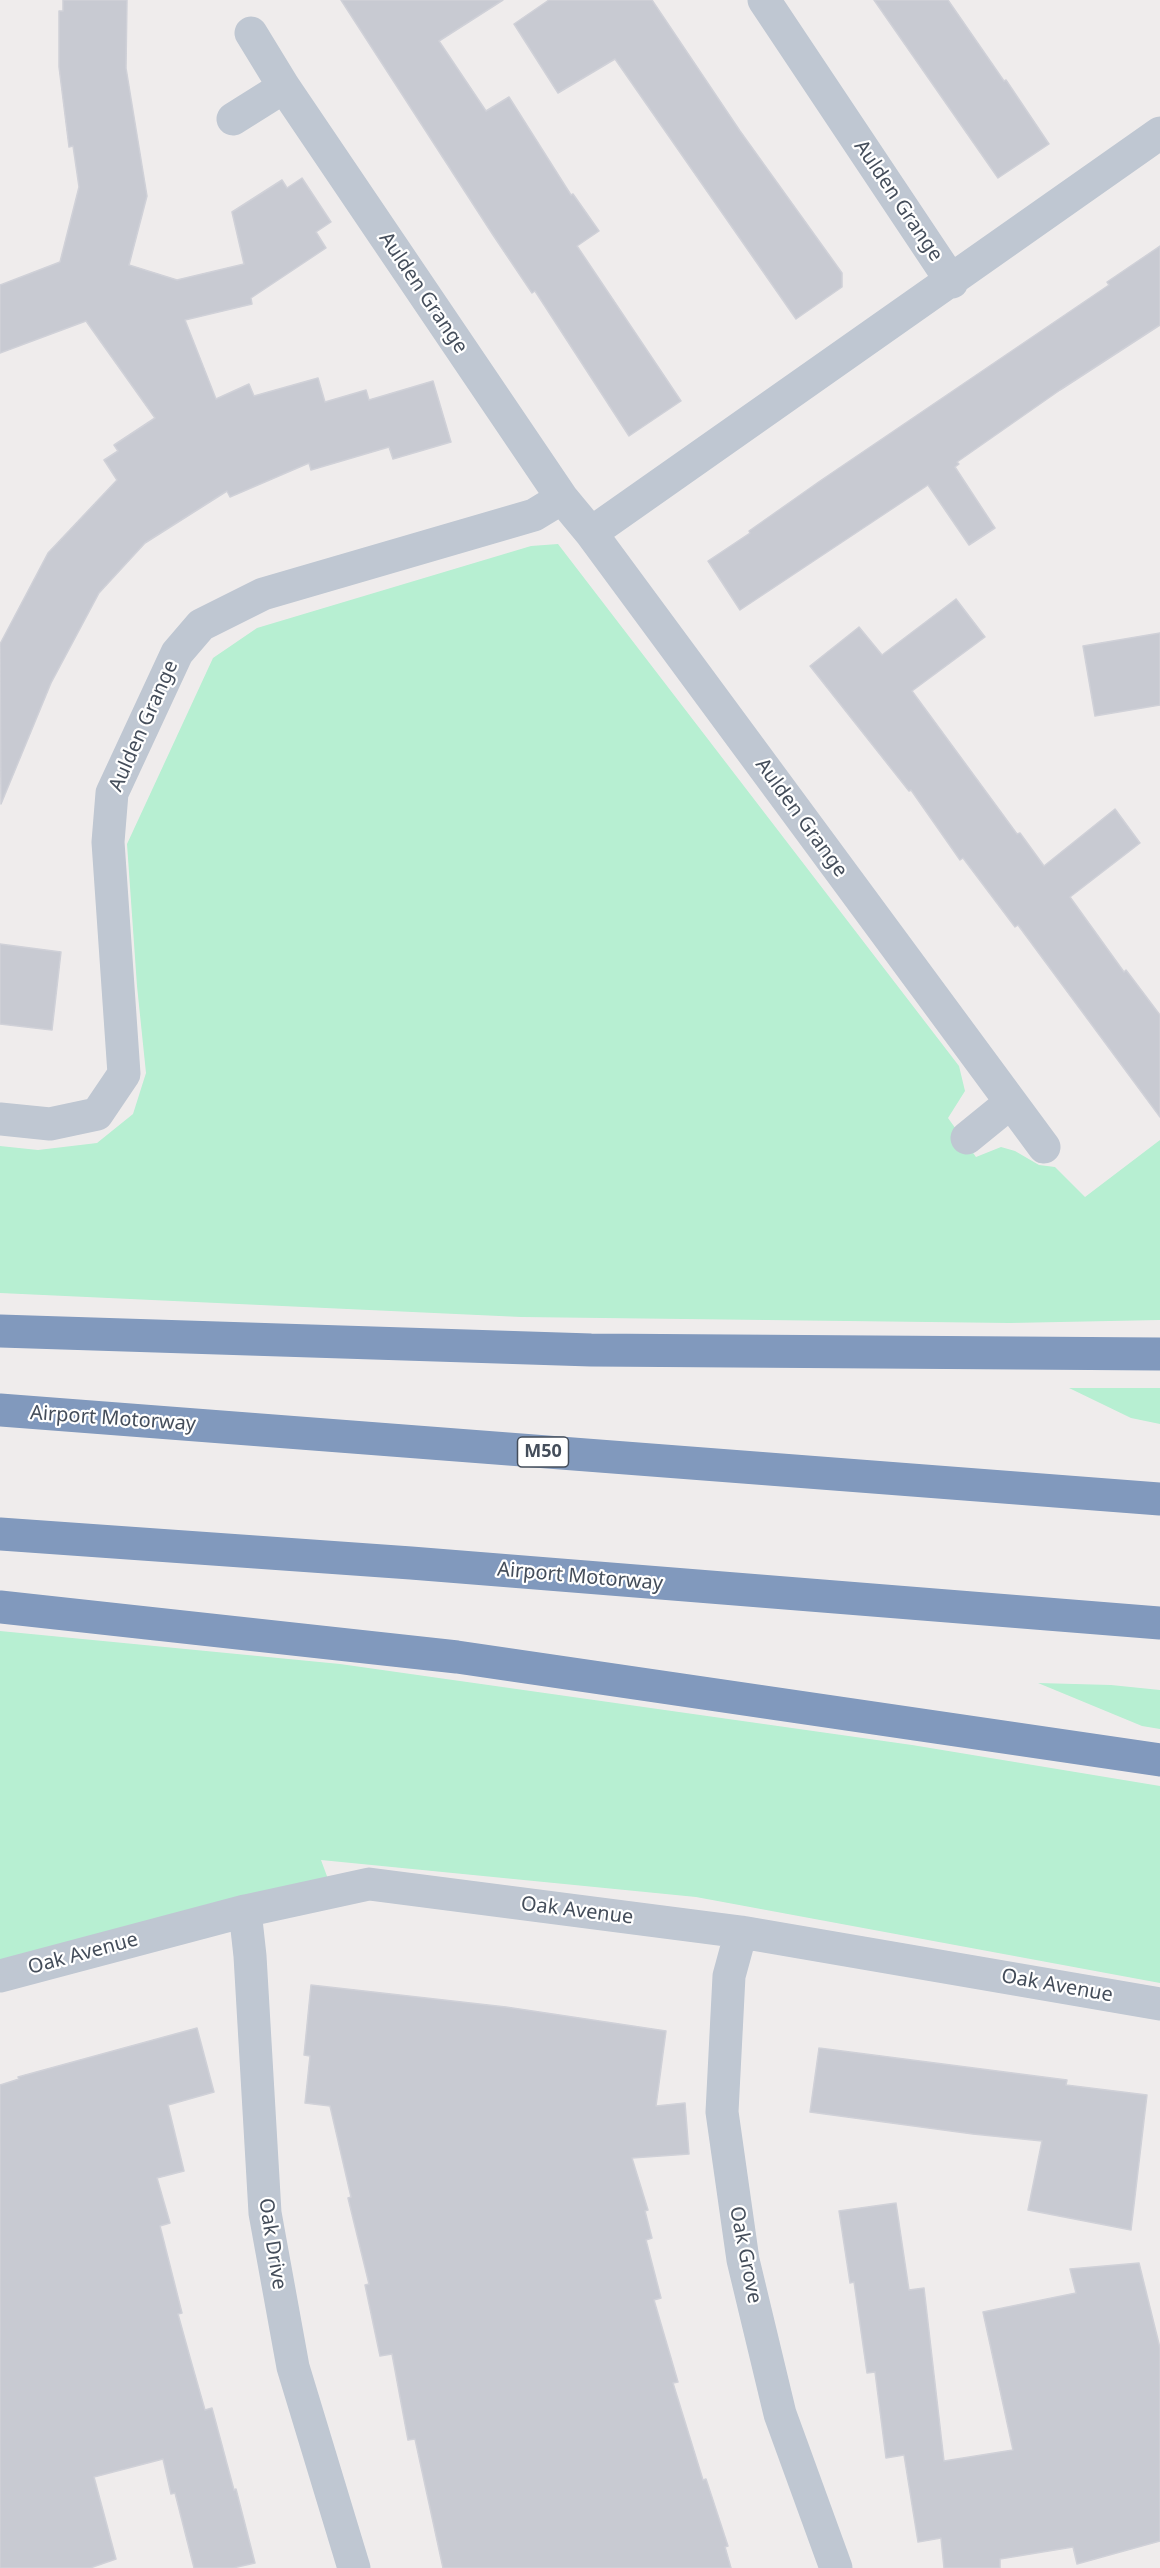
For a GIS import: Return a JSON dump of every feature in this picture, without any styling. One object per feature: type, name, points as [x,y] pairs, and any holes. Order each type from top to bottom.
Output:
[{"type":"highway","points":[[0,1331],[591,1350],[1160,1354]]},
{"type":"highway","name":"Airport Motorway","points":[[0,1410],[1160,1499]]},
{"type":"highway","name":"Airport Motorway","points":[[0,1534],[411,1563],[1160,1623]]},
{"type":"highway","points":[[0,1607],[457,1657],[1160,1760]]},
{"type":"street","name":"Aulden Grange","points":[[764,0],[952,282]]},
{"type":"street","name":"Aulden Grange","points":[[251,33],[284,87],[562,498],[591,533],[1044,1147]]},
{"type":"street","points":[[233,119],[284,87]]},
{"type":"street","name":"Aulden Grange","points":[[591,533],[952,282],[1160,133]]},
{"type":"street","name":"Aulden Grange","points":[[0,1119],[50,1124],[97,1114],[124,1074],[108,842],[112,793],[177,653],[201,624],[263,594],[534,515],[562,498]]},
{"type":"street","points":[[967,1138],[1010,1103]]},
{"type":"street","name":"Oak Avenue","points":[[0,1976],[245,1911],[369,1884],[741,1932],[1160,2004]]},
{"type":"street","name":"Oak Drive","points":[[245,1911],[250,1956],[265,2213],[293,2367],[354,2568]]},
{"type":"street","name":"Oak Grove","points":[[741,1932],[729,1976],[722,2112],[740,2237],[780,2414],[836,2568]]},
{"type":"green space","points":[[558,544],[959,1066],[965,1091],[948,1118],[976,1157],[1001,1147],[1015,1151],[1039,1165],[1055,1167],[1085,1197],[1160,1140],[1160,1320],[1010,1323],[521,1317],[0,1293],[0,1146],[38,1150],[97,1143],[133,1114],[146,1073],[127,844],[213,658],[257,628],[531,546]]},
{"type":"green space","points":[[1069,1388],[1160,1388],[1160,1424],[1131,1418]]},
{"type":"green space","points":[[0,1631],[340,1664],[912,1745],[1160,1786],[1160,1983],[696,1897],[321,1860],[328,1879],[0,1961]]},
{"type":"green space","points":[[1038,1683],[1111,1685],[1160,1690],[1160,1729],[1142,1726]]},
{"type":"building","points":[[63,0],[127,0],[126,68],[147,196],[129,265],[177,280],[244,264],[232,212],[282,180],[287,188],[302,178],[331,222],[316,232],[326,248],[251,298],[252,304],[185,320],[216,399],[249,384],[254,396],[318,378],[325,402],[366,390],[369,400],[433,381],[451,442],[393,459],[389,447],[311,470],[309,463],[230,497],[227,491],[145,543],[99,593],[51,683],[1,804],[0,644],[48,553],[117,480],[104,460],[118,451],[114,445],[155,418],[86,321],[0,353],[0,285],[60,262],[79,187],[73,146],[69,147],[59,67],[59,11],[63,11]]},
{"type":"building","points":[[341,0],[503,0],[439,41],[486,111],[509,97],[571,195],[573,194],[599,231],[577,246],[681,401],[629,436],[535,291],[532,293],[493,235]]},
{"type":"building","points":[[549,0],[652,0],[740,131],[842,273],[842,287],[796,319],[615,59],[558,93],[514,24]]},
{"type":"building","points":[[874,0],[948,0],[1049,144],[998,178]]},
{"type":"building","points":[[1160,246],[1160,325],[1060,390],[957,462],[959,464],[955,467],[995,528],[969,545],[928,485],[740,610],[708,561],[820,481],[1109,285],[1107,282]]},
{"type":"building","points":[[956,599],[985,637],[912,691],[1017,834],[1020,833],[1044,866],[1115,809],[1140,843],[1070,897],[1124,972],[1126,970],[1160,1015],[1160,1117],[1018,925],[1015,927],[963,858],[960,860],[911,790],[909,791],[810,666],[859,627],[882,655]]},
{"type":"building","points":[[1160,633],[1160,705],[1095,716],[1083,646]]},
{"type":"building","points":[[0,944],[61,952],[52,1030],[0,1024]]},
{"type":"building","points":[[311,1985],[506,2007],[666,2031],[656,2106],[685,2103],[689,2154],[632,2158],[648,2210],[645,2211],[652,2238],[646,2240],[661,2298],[654,2300],[678,2382],[673,2383],[703,2480],[706,2479],[728,2546],[725,2547],[731,2568],[443,2568],[415,2439],[408,2440],[392,2354],[380,2356],[365,2285],[369,2284],[348,2198],[351,2197],[330,2106],[305,2103],[310,2056],[304,2055]]},
{"type":"building","points":[[197,2028],[214,2092],[168,2105],[184,2171],[157,2178],[170,2223],[160,2226],[182,2313],[178,2314],[191,2361],[205,2410],[212,2408],[255,2563],[233,2568],[194,2568],[175,2493],[171,2494],[163,2459],[94,2477],[116,2559],[90,2568],[0,2568],[0,2085],[19,2079],[18,2077]]},
{"type":"building","points":[[819,2048],[1067,2080],[1066,2085],[1147,2095],[1131,2230],[1028,2210],[1042,2141],[810,2112]]},
{"type":"building","points":[[896,2203],[909,2290],[924,2288],[944,2461],[1013,2450],[983,2312],[1076,2293],[1070,2269],[1139,2263],[1160,2348],[1160,2541],[1077,2564],[1073,2547],[1000,2559],[1000,2568],[944,2568],[941,2538],[918,2542],[904,2455],[886,2458],[875,2372],[867,2373],[854,2282],[850,2283],[839,2211]]}]
